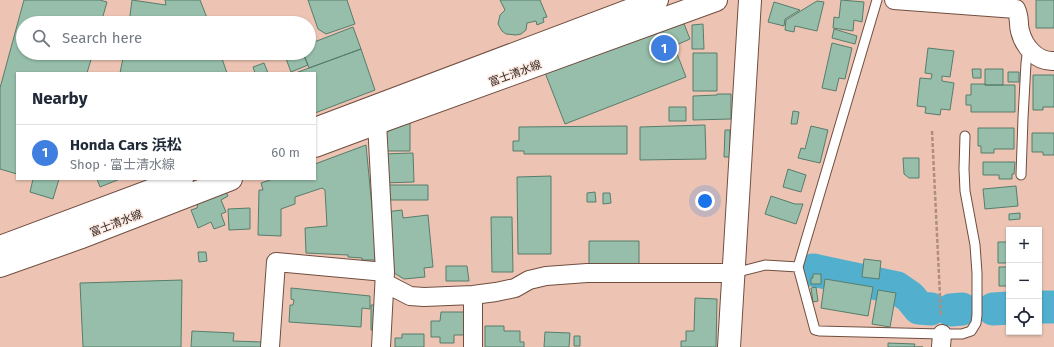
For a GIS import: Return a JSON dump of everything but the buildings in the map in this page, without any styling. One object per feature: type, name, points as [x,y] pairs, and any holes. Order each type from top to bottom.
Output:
[{"type":"main road","name":"富士清水線","points":[[316,129],[657,0]]},
{"type":"main road","name":"富士清水線","points":[[316,146],[716,0]]},
{"type":"main road","points":[[729,347],[750,0]]},
{"type":"main road","name":"富士清水線","points":[[0,247],[179,180]]},
{"type":"main road","name":"富士清水線","points":[[0,266],[79,238],[228,180]]},
{"type":"street","points":[[894,0],[1016,9],[1020,16],[1020,31],[1028,48],[1041,59],[1046,61],[1054,61]]},
{"type":"street","points":[[377,123],[385,277],[381,347]]},
{"type":"street","points":[[270,347],[276,262],[385,277],[410,296],[473,295],[515,288],[529,280],[546,276],[587,273],[734,273]]},
{"type":"street","points":[[473,295],[473,347]]},
{"type":"lane","points":[[877,0],[798,267],[815,330],[941,340],[971,331],[976,323],[978,315],[975,245],[965,184],[965,136]]},
{"type":"lane","points":[[1021,175],[1028,48]]},
{"type":"lane","points":[[734,273],[765,265],[798,267]]},
{"type":"path","points":[[932,131],[941,340]]},
{"type":"waterway","points":[[813,270],[897,288],[910,297],[919,308],[931,309]]},
{"type":"waterway","points":[[1042,307],[1054,307]]},
{"type":"waterway","points":[[993,309],[1006,308]]},
{"type":"waterway","points":[[951,310],[962,309]]},
{"type":"place","name":"Honda Cars 浜松","points":[[664,48]]}]
